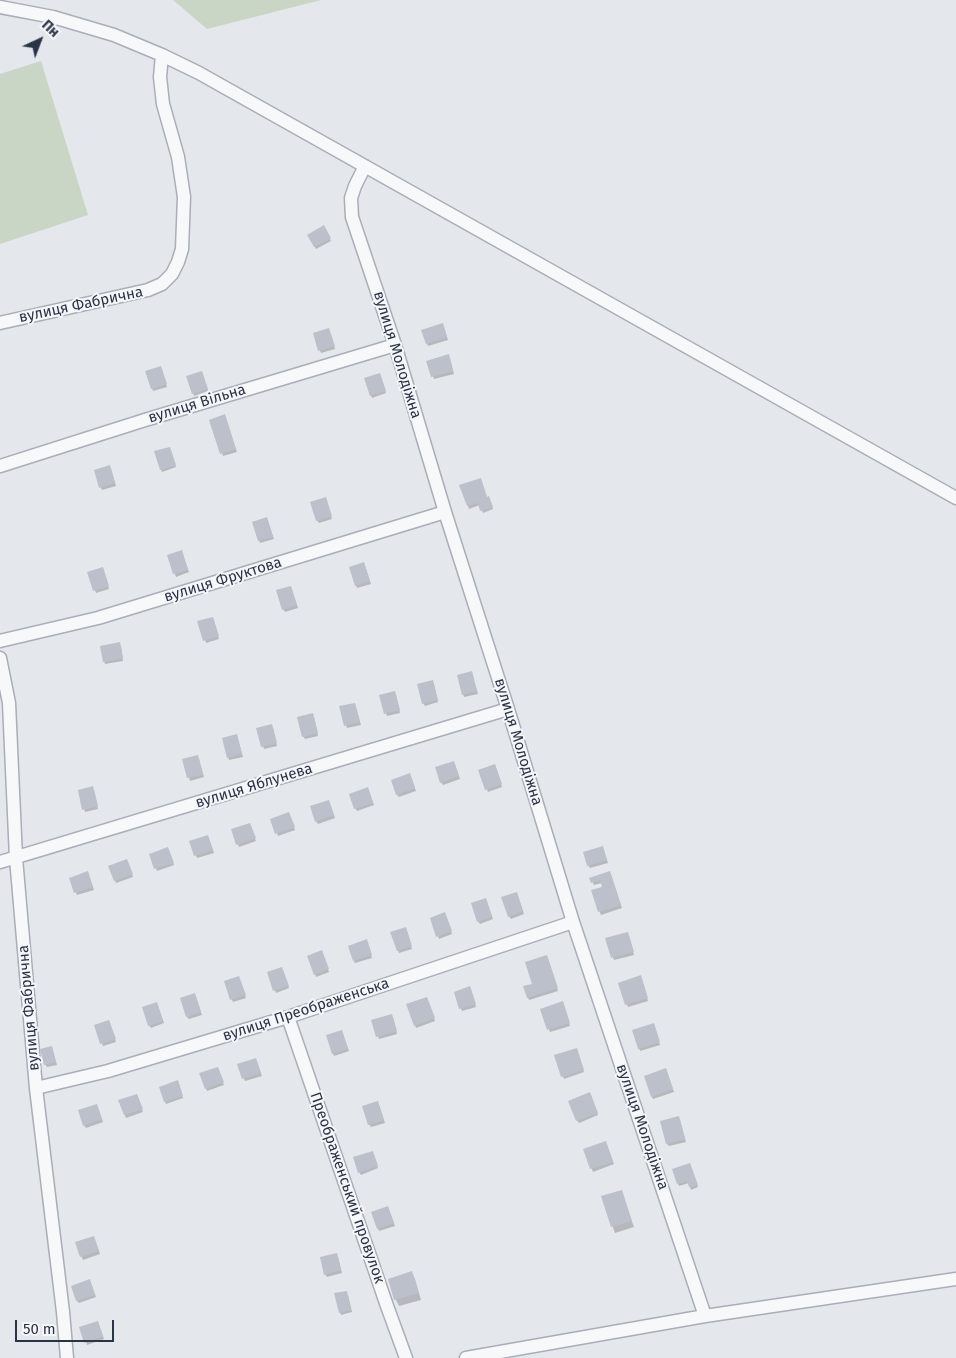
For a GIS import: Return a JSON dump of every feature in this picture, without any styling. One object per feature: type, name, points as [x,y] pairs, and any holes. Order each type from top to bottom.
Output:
[{"type":"street","points":[[0,7],[53,17],[114,35],[199,73],[956,498]]},
{"type":"street","name":"вулиця Фабрична","points":[[0,323],[148,290],[162,284],[172,274],[182,249],[184,197],[178,157],[164,104],[160,77],[162,55]]},
{"type":"street","name":"вулиця Молодіжна","points":[[365,166],[354,186],[351,198],[352,217],[395,345],[573,922],[705,1316]]},
{"type":"street","name":"вулиця Вільна","points":[[0,466],[145,420],[395,345]]},
{"type":"street","name":"вулиця Фруктова","points":[[0,641],[98,618],[445,512]]},
{"type":"street","name":"вулиця Фабрична","points":[[0,658],[9,703],[16,858],[36,1088],[67,1358]]},
{"type":"street","name":"вулиця Яблунева","points":[[0,862],[508,709]]},
{"type":"street","name":"вулиця Преображенська","points":[[36,1088],[108,1072],[288,1017],[573,922]]},
{"type":"street","name":"Преображенський провулок","points":[[288,1017],[406,1358]]},
{"type":"street","points":[[466,1358],[705,1316],[956,1279]]},
{"type":"green space","points":[[173,0],[321,0],[207,29]]},
{"type":"green space","points":[[41,61],[88,215],[0,244],[0,74]]},
{"type":"building","points":[[324,225],[331,238],[314,247],[307,235]]},
{"type":"building","points":[[443,323],[447,337],[426,344],[421,330]]},
{"type":"building","points":[[329,328],[335,346],[318,351],[313,333]]},
{"type":"building","points":[[449,354],[453,371],[431,377],[426,361]]},
{"type":"building","points":[[161,366],[167,384],[151,389],[145,371]]},
{"type":"building","points":[[202,371],[208,389],[192,394],[186,376]]},
{"type":"building","points":[[380,373],[386,391],[370,396],[364,378]]},
{"type":"building","points":[[225,414],[236,449],[220,454],[209,420]]},
{"type":"building","points":[[170,447],[176,465],[160,470],[154,451]]},
{"type":"building","points":[[110,465],[115,483],[99,488],[94,470]]},
{"type":"building","points":[[481,478],[487,497],[489,496],[493,507],[480,511],[478,503],[467,506],[459,485]]},
{"type":"building","points":[[326,497],[332,516],[316,521],[310,502]]},
{"type":"building","points":[[267,517],[273,537],[258,541],[252,522]]},
{"type":"building","points":[[182,550],[188,570],[173,574],[167,555]]},
{"type":"building","points":[[364,562],[370,581],[355,586],[349,567]]},
{"type":"building","points":[[103,567],[109,586],[93,591],[87,572]]},
{"type":"building","points":[[291,586],[297,605],[282,610],[276,590]]},
{"type":"building","points":[[213,617],[219,636],[203,641],[197,621]]},
{"type":"building","points":[[120,642],[123,658],[103,662],[100,646]]},
{"type":"building","points":[[472,671],[477,691],[462,695],[457,675]]},
{"type":"building","points":[[433,680],[438,700],[422,704],[417,684]]},
{"type":"building","points":[[395,691],[400,710],[384,714],[379,695]]},
{"type":"building","points":[[355,703],[360,722],[344,726],[339,706]]},
{"type":"building","points":[[313,713],[318,733],[302,737],[297,717]]},
{"type":"building","points":[[272,724],[277,743],[261,747],[256,728]]},
{"type":"building","points":[[237,734],[242,754],[227,758],[222,738]]},
{"type":"building","points":[[198,755],[203,775],[187,778],[182,759]]},
{"type":"building","points":[[454,761],[459,776],[440,783],[435,767]]},
{"type":"building","points":[[495,764],[502,784],[485,790],[478,770]]},
{"type":"building","points":[[410,773],[415,788],[396,795],[391,780]]},
{"type":"building","points":[[93,786],[98,806],[82,810],[78,790]]},
{"type":"building","points":[[368,787],[373,803],[354,809],[349,794]]},
{"type":"building","points":[[329,800],[334,815],[315,822],[310,806]]},
{"type":"building","points":[[289,812],[295,827],[275,834],[270,819]]},
{"type":"building","points":[[250,823],[256,838],[236,845],[231,829]]},
{"type":"building","points":[[208,835],[213,850],[194,856],[189,841]]},
{"type":"building","points":[[603,846],[607,860],[587,866],[583,852]]},
{"type":"building","points":[[168,847],[174,863],[154,869],[149,854]]},
{"type":"building","points":[[127,859],[133,874],[114,881],[108,866]]},
{"type":"building","points":[[88,871],[93,887],[74,893],[69,878]]},
{"type":"building","points":[[610,871],[621,905],[598,912],[591,890],[602,887],[600,880],[591,883],[589,878]]},
{"type":"building","points":[[517,892],[523,911],[508,917],[501,897]]},
{"type":"building","points":[[486,898],[492,917],[477,922],[471,903]]},
{"type":"building","points":[[445,912],[452,931],[436,937],[430,918]]},
{"type":"building","points":[[406,927],[412,946],[397,951],[390,932]]},
{"type":"building","points":[[628,932],[634,952],[611,958],[605,938]]},
{"type":"building","points":[[367,939],[372,955],[353,961],[348,946]]},
{"type":"building","points":[[322,950],[329,969],[314,975],[307,956]]},
{"type":"building","points":[[547,955],[558,988],[527,998],[523,986],[532,984],[525,962]]},
{"type":"building","points":[[282,967],[289,986],[273,991],[267,972]]},
{"type":"building","points":[[641,975],[648,998],[625,1005],[618,983]]},
{"type":"building","points":[[239,976],[246,995],[230,1000],[224,981]]},
{"type":"building","points":[[470,986],[476,1004],[459,1009],[454,992]]},
{"type":"building","points":[[195,993],[201,1012],[186,1017],[180,998]]},
{"type":"building","points":[[427,997],[435,1018],[414,1026],[406,1004]]},
{"type":"building","points":[[563,1001],[570,1023],[547,1030],[540,1009]]},
{"type":"building","points":[[157,1002],[163,1021],[148,1026],[142,1007]]},
{"type":"building","points":[[392,1014],[397,1031],[376,1037],[371,1020]]},
{"type":"building","points":[[109,1020],[116,1039],[100,1044],[94,1025]]},
{"type":"building","points":[[654,1023],[660,1042],[638,1049],[632,1030]]},
{"type":"building","points":[[342,1030],[348,1049],[332,1054],[326,1035]]},
{"type":"building","points":[[52,1046],[56,1062],[44,1065],[40,1049]]},
{"type":"building","points":[[577,1048],[584,1070],[561,1077],[554,1055]]},
{"type":"building","points":[[256,1058],[261,1073],[242,1079],[237,1064]]},
{"type":"building","points":[[218,1067],[224,1082],[205,1089],[199,1073]]},
{"type":"building","points":[[666,1068],[673,1089],[651,1097],[644,1076]]},
{"type":"building","points":[[178,1080],[183,1096],[164,1102],[159,1087]]},
{"type":"building","points":[[590,1092],[598,1113],[576,1121],[568,1101]]},
{"type":"building","points":[[137,1094],[143,1109],[124,1115],[118,1100]]},
{"type":"building","points":[[378,1101],[384,1120],[368,1125],[362,1106]]},
{"type":"building","points":[[97,1104],[102,1119],[83,1126],[78,1110]]},
{"type":"building","points":[[679,1116],[685,1139],[666,1144],[660,1121]]},
{"type":"building","points":[[606,1141],[613,1162],[590,1169],[583,1149]]},
{"type":"building","points":[[373,1151],[378,1166],[358,1173],[353,1157]]},
{"type":"building","points":[[690,1163],[698,1185],[689,1187],[687,1181],[677,1184],[672,1169]]},
{"type":"building","points":[[622,1190],[632,1221],[611,1227],[601,1196]]},
{"type":"building","points":[[388,1206],[394,1223],[377,1229],[371,1212]]},
{"type":"building","points":[[94,1236],[99,1251],[80,1257],[75,1242]]},
{"type":"building","points":[[337,1253],[341,1270],[324,1275],[320,1257]]},
{"type":"building","points":[[412,1271],[419,1293],[394,1300],[388,1279]]},
{"type":"building","points":[[90,1279],[95,1295],[76,1301],[71,1286]]},
{"type":"building","points":[[347,1291],[351,1310],[339,1313],[334,1293]]},
{"type":"building","points":[[98,1321],[103,1336],[84,1343],[79,1327]]}]
